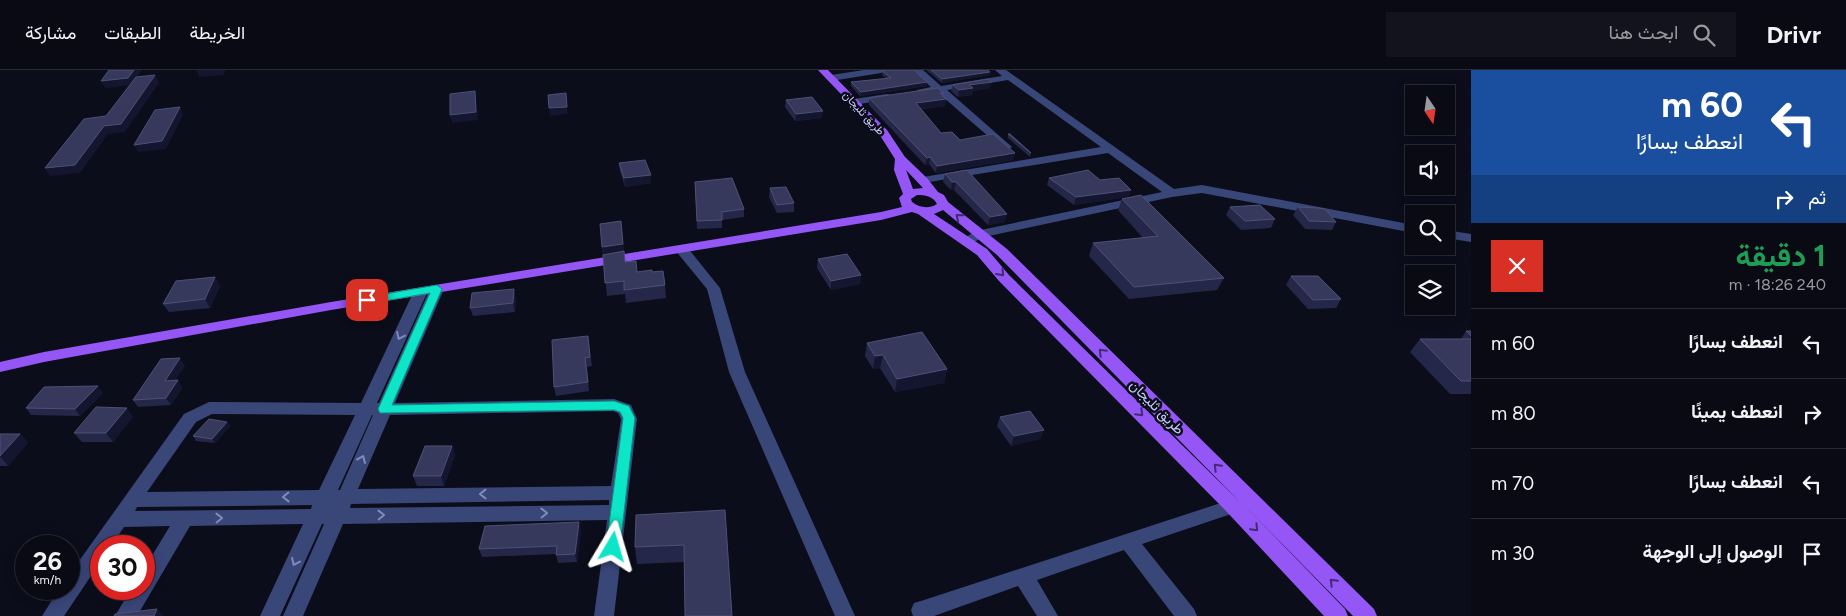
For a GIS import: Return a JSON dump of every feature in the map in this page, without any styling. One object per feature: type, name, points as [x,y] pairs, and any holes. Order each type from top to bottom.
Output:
[{"type":"main road","name":"طريق ثليجان","points":[[827,74],[883,132],[901,159],[923,180],[974,237],[982,252],[1004,278],[1233,506],[1338,616]]},
{"type":"main road","name":"طريق ثليجان","points":[[901,159],[900,170],[909,194],[905,198],[906,204],[1002,252],[1367,616]]},
{"type":"main road","points":[[0,367],[44,357],[429,290],[917,210],[940,208],[938,199],[925,192],[909,194]]},
{"type":"street","points":[[827,74],[881,70]]},
{"type":"street","points":[[917,70],[1026,162]]},
{"type":"street","points":[[1000,70],[1172,193]]},
{"type":"street","points":[[854,102],[1010,77]]},
{"type":"street","points":[[923,180],[1110,149]]},
{"type":"street","points":[[974,237],[1172,193],[1202,189],[1405,227]]},
{"type":"street","points":[[1455,235],[1471,238]]},
{"type":"street","points":[[682,250],[713,288],[737,372],[845,616]]},
{"type":"street","points":[[270,616],[366,408],[429,290]]},
{"type":"street","points":[[293,616],[384,409],[429,290]]},
{"type":"street","points":[[52,616],[190,418],[209,408],[384,409],[614,405],[624,409],[629,418],[604,616]]},
{"type":"street","points":[[132,500],[620,493]]},
{"type":"street","points":[[921,614],[1022,576],[1233,506]]},
{"type":"street","points":[[118,519],[618,512]]},
{"type":"street","points":[[155,567],[185,518]]},
{"type":"street","points":[[1128,541],[1187,616]]},
{"type":"street","points":[[1022,576],[1048,616]]},
{"type":"street","points":[[125,616],[135,600]]},
{"type":"building","points":[[109,70],[134,70],[128,78],[101,81]]},
{"type":"building","points":[[914,70],[927,82],[861,92],[851,82],[891,78],[882,71]]},
{"type":"building","points":[[931,70],[988,70],[990,72],[942,79]]},
{"type":"building","points":[[155,75],[121,124],[104,126],[75,165],[45,168],[84,119],[106,116],[136,77]]},
{"type":"building","points":[[988,79],[992,82],[969,85],[973,88],[959,90],[953,85]]},
{"type":"building","points":[[938,88],[944,93],[940,93],[946,99],[916,103],[941,133],[952,132],[960,140],[993,134],[1015,153],[937,166],[869,98]]},
{"type":"building","points":[[475,91],[476,112],[450,115],[450,94]]},
{"type":"building","points":[[566,93],[567,107],[549,108],[548,95]]},
{"type":"building","points":[[812,97],[823,111],[796,114],[786,100]]},
{"type":"building","points":[[180,107],[162,141],[134,145],[155,110]]},
{"type":"building","points":[[1008,134],[1010,134],[1031,153]]},
{"type":"building","points":[[645,160],[651,175],[624,178],[619,163]]},
{"type":"building","points":[[967,170],[1007,214],[990,217],[956,182],[952,182],[945,174]]},
{"type":"building","points":[[1088,170],[1100,180],[1119,178],[1131,190],[1076,197],[1049,178]]},
{"type":"building","points":[[732,178],[744,209],[722,212],[722,220],[697,221],[695,182]]},
{"type":"building","points":[[786,187],[794,203],[777,205],[770,188]]},
{"type":"building","points":[[1141,195],[1224,278],[1134,287],[1093,243],[1158,236],[1122,199]]},
{"type":"building","points":[[1260,205],[1275,219],[1245,221],[1230,207]]},
{"type":"building","points":[[1298,207],[1325,209],[1336,222],[1309,221]]},
{"type":"building","points":[[621,221],[623,244],[602,247],[600,224]]},
{"type":"building","points":[[624,251],[625,262],[636,261],[637,272],[663,271],[665,285],[624,290],[624,281],[605,283],[603,255]]},
{"type":"building","points":[[847,254],[861,275],[831,281],[818,259]]},
{"type":"building","points":[[1291,276],[1318,276],[1341,299],[1313,300]]},
{"type":"building","points":[[215,277],[205,299],[163,304],[176,281]]},
{"type":"building","points":[[514,289],[513,303],[470,308],[472,293]]},
{"type":"building","points":[[922,332],[947,369],[897,379],[883,355],[875,356],[867,343]]},
{"type":"building","points":[[588,336],[590,357],[585,358],[588,382],[554,387],[552,340]]},
{"type":"building","points":[[1420,339],[1471,339],[1471,381],[1461,381]]},
{"type":"building","points":[[180,358],[165,381],[178,380],[166,398],[133,400],[161,359]]},
{"type":"building","points":[[98,386],[75,409],[26,408],[44,387]]},
{"type":"building","points":[[96,407],[127,408],[106,433],[74,433]]},
{"type":"building","points":[[1030,411],[1044,430],[1014,436],[1000,417]]},
{"type":"building","points":[[209,419],[227,422],[212,439],[193,436]]},
{"type":"building","points":[[0,434],[20,434],[0,456]]},
{"type":"building","points":[[425,446],[452,446],[441,476],[413,476]]},
{"type":"building","points":[[725,510],[732,616],[685,616],[684,545],[635,547],[636,515]]},
{"type":"building","points":[[579,522],[575,554],[556,555],[557,546],[479,549],[485,526]]},
{"type":"building","points":[[157,609],[154,616],[114,616],[115,614]]},
{"type":"route","points":[[367,300],[437,289],[384,409],[614,405],[624,409],[629,418],[613,547]]}]
